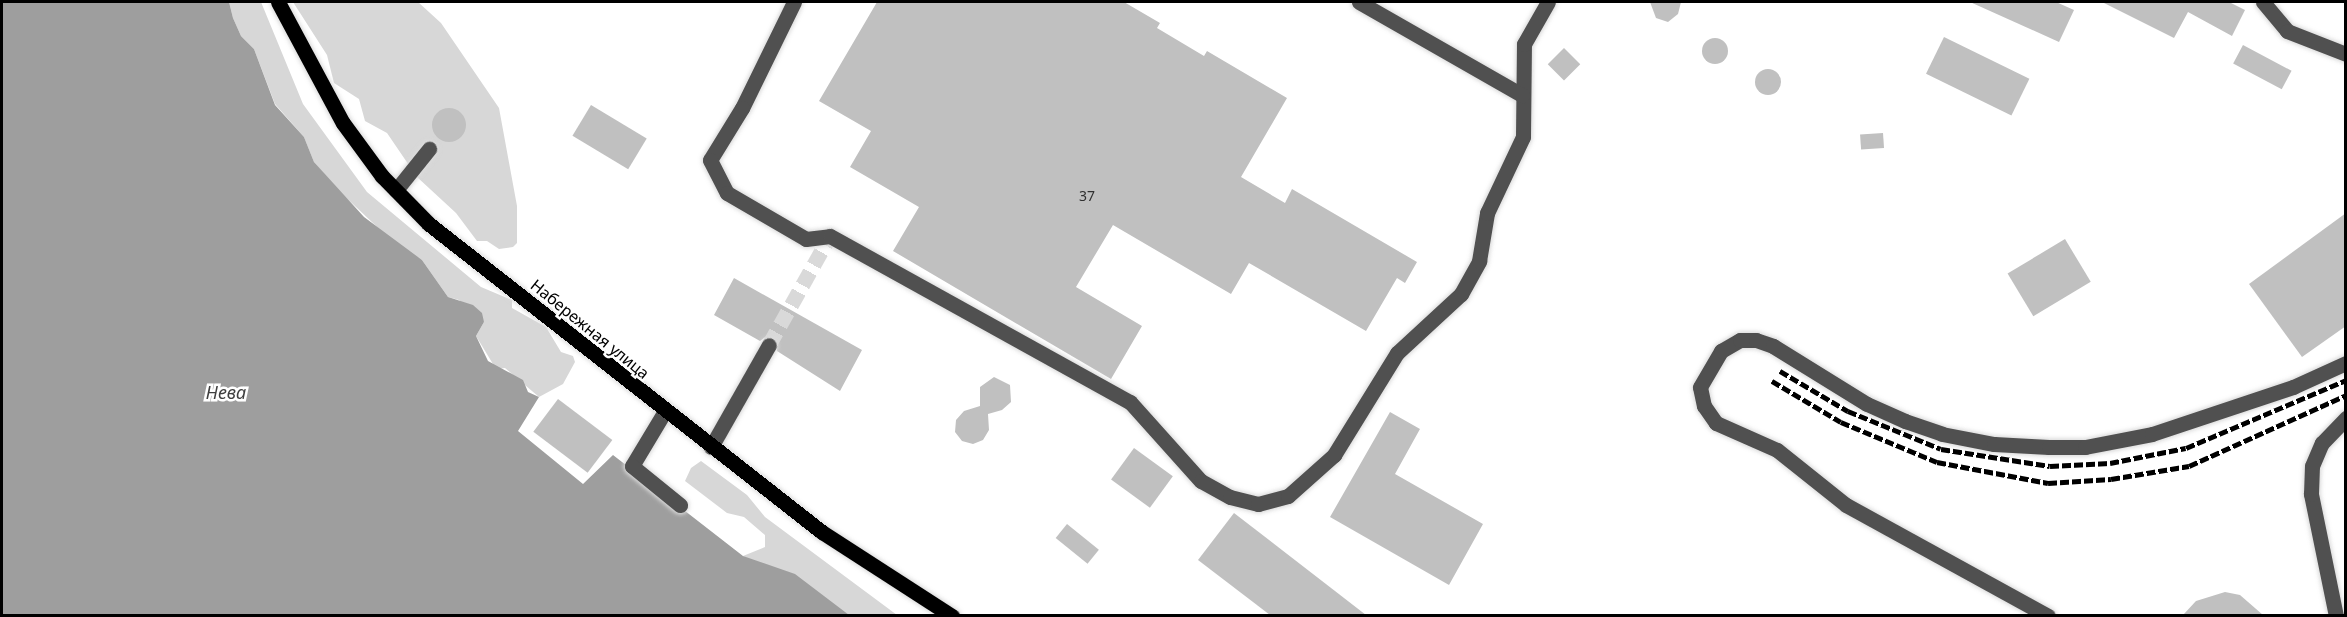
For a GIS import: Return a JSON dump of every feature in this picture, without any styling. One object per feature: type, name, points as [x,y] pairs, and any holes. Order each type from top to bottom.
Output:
[{"type":"main road","name":"Набережная улица","points":[[278,2],[343,123],[396,190],[429,224],[822,532],[952,615]]},
{"type":"lane","points":[[794,2],[742,108],[710,160],[727,193],[806,239],[830,236],[1130,402],[1201,481],[1230,497],[1258,504],[1288,496],[1334,455],[1397,353],[1461,294],[1479,261],[1487,213],[1523,137],[1524,44],[1548,2]]},
{"type":"lane","points":[[1359,2],[1522,95]]},
{"type":"lane","points":[[2263,2],[2287,31],[2346,54]]},
{"type":"lane","points":[[396,190],[429,148]]},
{"type":"lane","points":[[2048,615],[1846,505],[1776,450],[1716,423],[1704,406],[1700,387],[1721,351],[1740,340],[1756,340],[1773,346],[1867,404],[1905,421],[1942,434],[1994,444],[2049,447],[2085,447],[2152,434],[2216,415],[2346,363]]},
{"type":"lane","points":[[711,447],[769,345]]},
{"type":"lane","points":[[665,411],[632,466],[680,505]]},
{"type":"lane","points":[[2336,615],[2311,494],[2312,465],[2322,442],[2346,418]]},
{"type":"shaded area","points":[[229,2],[261,2],[303,104],[367,192],[481,287],[512,300],[512,308],[546,327],[561,352],[573,356],[575,362],[563,384],[539,397],[505,368],[496,369],[476,336],[484,322],[459,300],[448,297],[422,260],[392,241],[338,190],[314,162],[304,137],[275,104],[254,49],[241,36]]},
{"type":"shaded area","points":[[293,2],[418,2],[441,23],[499,108],[517,206],[517,243],[513,247],[499,249],[487,241],[477,241],[456,213],[417,177],[387,133],[365,121],[359,99],[334,83],[327,55]]},
{"type":"shaded area","points":[[701,461],[747,495],[765,517],[897,615],[849,615],[743,556],[765,547],[765,535],[744,517],[727,513],[685,481],[691,468]]},
{"type":"water","name":"Нева","points":[[2,2],[229,2],[241,36],[254,49],[275,105],[304,137],[314,162],[364,217],[422,260],[448,297],[473,305],[482,313],[484,322],[476,336],[488,361],[523,380],[528,392],[539,397],[518,431],[583,484],[613,455],[743,556],[795,574],[849,615],[2,615]]},
{"type":"building","points":[[877,2],[1124,2],[1160,23],[1157,28],[1204,56],[1207,51],[1287,98],[1241,177],[1285,203],[1292,189],[1417,262],[1405,283],[1397,278],[1366,331],[1249,263],[1231,294],[1113,225],[1076,287],[1142,326],[1111,379],[893,251],[919,207],[850,167],[871,131],[819,101]]},
{"type":"building","points":[[1650,2],[1681,2],[1678,14],[1668,22],[1656,18]]},
{"type":"building","points":[[1970,2],[2056,2],[2074,10],[2059,42]]},
{"type":"building","points":[[2102,2],[2229,2],[2245,10],[2232,36],[2188,12],[2174,38]]},
{"type":"building","points":[[1944,37],[2029,79],[2011,115],[1926,74]]},
{"type":"building","points":[[1715,38],[1724,42],[1728,51],[1724,60],[1715,64],[1706,60],[1702,51],[1706,42]]},
{"type":"building","points":[[2243,45],[2292,71],[2282,89],[2233,64]]},
{"type":"building","points":[[1564,48],[1580,64],[1564,81],[1548,64]]},
{"type":"building","points":[[1768,69],[1778,72],[1781,82],[1778,92],[1768,95],[1758,92],[1755,82],[1758,72]]},
{"type":"building","points":[[591,105],[647,138],[628,169],[572,136]]},
{"type":"building","points":[[449,108],[461,113],[466,125],[461,137],[449,142],[437,137],[432,125],[437,113]]},
{"type":"building","points":[[1883,133],[1884,148],[1861,150],[1860,135]]},
{"type":"building","points":[[2346,213],[2346,326],[2302,357],[2249,284]]},
{"type":"building","points":[[2065,239],[2091,282],[2033,316],[2008,274]]},
{"type":"building","points":[[734,278],[862,350],[840,391],[777,351],[774,337],[768,335],[760,341],[714,315]]},
{"type":"building","points":[[994,377],[1010,385],[1011,402],[1002,410],[988,414],[989,430],[983,440],[973,444],[962,441],[955,432],[956,420],[964,411],[980,406],[980,387]]},
{"type":"building","points":[[558,399],[612,440],[588,473],[533,432]]},
{"type":"building","points":[[1390,412],[1420,429],[1395,474],[1483,524],[1449,585],[1330,517]]},
{"type":"building","points":[[1134,448],[1173,476],[1150,508],[1111,480]]},
{"type":"building","points":[[1234,513],[1366,615],[1270,615],[1198,560]]},
{"type":"building","points":[[1067,524],[1099,550],[1088,564],[1056,538]]},
{"type":"building","points":[[2225,592],[2240,595],[2263,615],[2183,615],[2196,601]]},
{"type":"tunnel","points":[[769,345],[830,236]]},
{"type":"railway","points":[[1780,371],[1848,411],[1941,449],[2050,466],[2110,463],[2186,448],[2346,380]]},
{"type":"railway","points":[[1772,381],[1841,422],[1937,462],[2048,483],[2111,479],[2189,466],[2346,395]]}]
